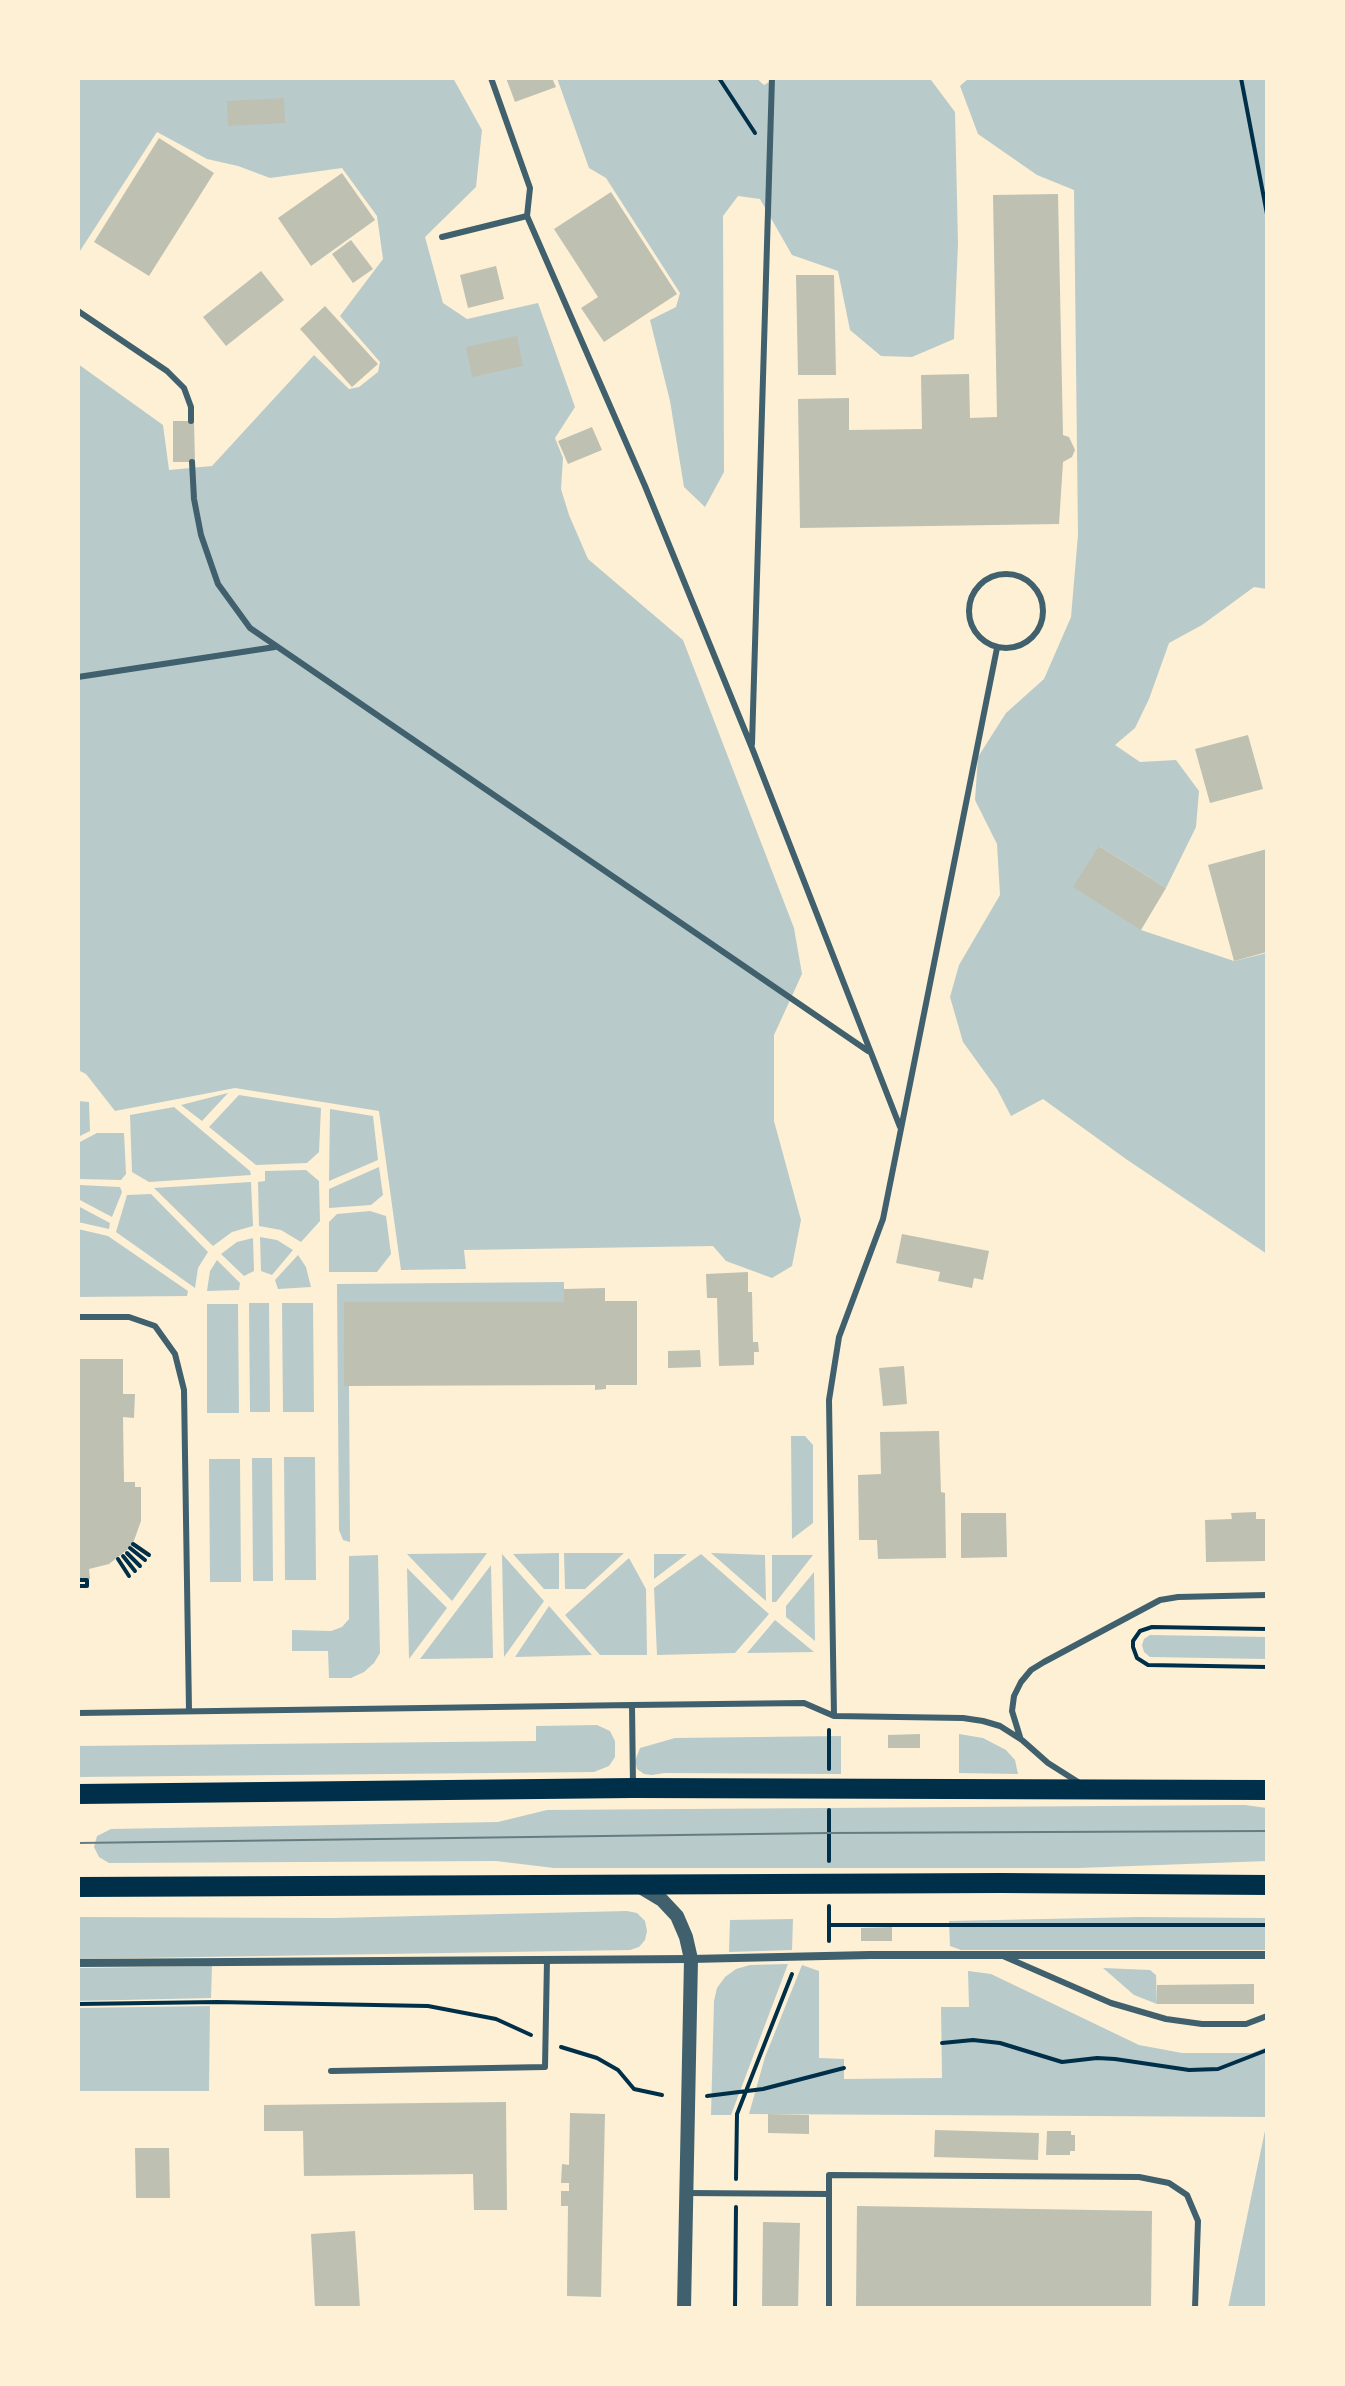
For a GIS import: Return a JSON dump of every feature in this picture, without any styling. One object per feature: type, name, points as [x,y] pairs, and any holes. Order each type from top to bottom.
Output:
[{"type":"main road","points":[[78,1794],[633,1788],[1267,1790]]},
{"type":"main road","points":[[78,1887],[829,1883],[1267,1885]]},
{"type":"street","points":[[637,1885],[662,1900],[677,1916],[691,1959],[684,2308]]},
{"type":"street","points":[[78,1963],[1267,1955]]},
{"type":"lane","points":[[491,78],[530,188],[527,216],[645,486],[752,748],[900,1127]]},
{"type":"lane","points":[[752,748],[772,78]]},
{"type":"lane","points":[[442,237],[527,216]]},
{"type":"lane","points":[[78,311],[167,371],[184,388],[191,407],[191,421]]},
{"type":"lane","points":[[192,462],[194,499],[201,535],[218,584],[250,628],[868,1051]]},
{"type":"lane","points":[[1007,574],[1024,578],[1039,594],[1043,609],[1042,623],[1032,638],[1018,647],[997,648],[983,641],[971,626],[968,605],[977,587],[986,579],[1007,574]]},
{"type":"lane","points":[[78,677],[275,647]]},
{"type":"lane","points":[[832,1715],[829,1400],[839,1337],[883,1219],[997,648]]},
{"type":"lane","points":[[78,1317],[129,1317],[155,1326],[175,1354],[184,1390],[189,1711]]},
{"type":"lane","points":[[1022,1740],[1012,1711],[1014,1696],[1031,1670],[1044,1662],[1160,1600],[1267,1595]]},
{"type":"lane","points":[[78,1713],[804,1703],[832,1715],[963,1718],[1000,1726],[1091,1791]]},
{"type":"lane","points":[[632,1705],[633,1788]]},
{"type":"lane","points":[[999,1955],[1111,2003],[1166,2019],[1202,2024],[1246,2024],[1267,2016]]},
{"type":"lane","points":[[331,2071],[545,2067],[547,1960]]},
{"type":"lane","points":[[829,2308],[829,2175],[1139,2177],[1169,2183],[1187,2195],[1198,2221],[1195,2308]]},
{"type":"lane","points":[[686,2193],[829,2194]]},
{"type":"path","points":[[719,78],[770,156]]},
{"type":"path","points":[[1241,78],[1267,214]]},
{"type":"path","points":[[126,1552],[147,1558]]},
{"type":"path","points":[[126,1552],[140,1566]]},
{"type":"path","points":[[126,1552],[135,1571]]},
{"type":"path","points":[[126,1552],[129,1576]]},
{"type":"path","points":[[1267,1629],[1152,1627],[1140,1631],[1133,1647],[1137,1658],[1148,1665],[1267,1667]]},
{"type":"path","points":[[829,1956],[832,1715]]},
{"type":"path","points":[[829,1925],[1267,1925]]},
{"type":"path","points":[[735,2308],[737,2114],[799,1957]]},
{"type":"path","points":[[78,2004],[217,2002],[428,2006],[496,2019],[546,2042],[597,2058],[618,2070],[634,2089],[662,2095]]},
{"type":"path","points":[[942,2043],[973,2040],[1000,2043],[1062,2062],[1106,2058],[1189,2070],[1218,2069],[1267,2050]]},
{"type":"path","points":[[707,2096],[763,2089],[844,2068]]},
{"type":"shaded area","points":[[78,78],[453,78],[482,130],[476,187],[425,237],[443,303],[467,319],[538,303],[575,407],[555,438],[563,458],[561,489],[569,515],[588,559],[683,640],[794,928],[802,974],[774,1035],[774,1121],[801,1220],[792,1266],[772,1278],[726,1261],[713,1246],[464,1250],[466,1269],[401,1270],[379,1111],[235,1088],[115,1111],[86,1074],[78,1070],[78,364],[163,425],[169,470],[212,466],[314,355],[349,389],[359,387],[378,372],[380,362],[340,316],[383,259],[377,216],[342,168],[270,178],[207,159],[157,132],[78,254]]},
{"type":"shaded area","points":[[557,78],[756,78],[764,85],[776,78],[931,80],[955,112],[958,243],[954,339],[912,357],[881,356],[850,330],[838,271],[792,255],[760,199],[738,196],[723,216],[724,472],[705,507],[684,487],[670,401],[650,320],[676,307],[680,293],[606,178],[589,168]]},
{"type":"shaded area","points":[[969,78],[1267,78],[1267,589],[1254,587],[1202,625],[1169,643],[1135,728],[1115,745],[1140,762],[1176,760],[1199,791],[1196,827],[1166,888],[1099,846],[1141,930],[1234,961],[1267,953],[1267,1254],[1043,1099],[1011,1116],[997,1089],[963,1042],[950,997],[959,965],[1000,895],[997,844],[975,800],[978,757],[1006,713],[1044,679],[1071,617],[1078,535],[1074,190],[1037,175],[978,134],[960,86]]},
{"type":"shaded area","points":[[228,1093],[202,1121],[181,1105]]},
{"type":"shaded area","points":[[239,1095],[321,1108],[319,1152],[307,1163],[256,1165],[209,1127]]},
{"type":"shaded area","points":[[78,1101],[89,1102],[90,1131],[78,1137]]},
{"type":"shaded area","points":[[174,1107],[251,1175],[149,1182],[132,1172],[130,1115]]},
{"type":"shaded area","points":[[330,1109],[373,1116],[378,1160],[329,1181]]},
{"type":"shaded area","points":[[97,1133],[124,1133],[126,1174],[121,1180],[78,1179],[78,1143]]},
{"type":"shaded area","points":[[379,1167],[383,1195],[371,1205],[329,1208],[329,1189]]},
{"type":"shaded area","points":[[306,1170],[319,1181],[320,1221],[301,1242],[281,1230],[259,1226],[258,1182],[265,1181],[265,1171]]},
{"type":"shaded area","points":[[251,1182],[253,1226],[232,1232],[213,1246],[154,1188]]},
{"type":"shaded area","points":[[79,1185],[120,1187],[122,1192],[112,1217],[78,1199]]},
{"type":"shaded area","points":[[151,1194],[208,1252],[198,1268],[195,1288],[116,1232],[127,1195]]},
{"type":"shaded area","points":[[78,1206],[110,1223],[109,1229],[78,1222]]},
{"type":"shaded area","points":[[370,1211],[386,1216],[391,1254],[377,1272],[329,1272],[329,1222],[337,1214]]},
{"type":"shaded area","points":[[78,1229],[108,1236],[188,1291],[187,1296],[78,1297]]},
{"type":"shaded area","points":[[260,1237],[277,1240],[293,1250],[272,1275],[261,1271]]},
{"type":"shaded area","points":[[253,1238],[254,1271],[244,1276],[221,1254],[237,1242]]},
{"type":"shaded area","points":[[298,1255],[306,1267],[311,1287],[278,1289],[275,1280]]},
{"type":"shaded area","points":[[217,1260],[240,1283],[239,1290],[207,1291],[210,1271]]},
{"type":"shaded area","points":[[564,1282],[564,1302],[344,1302],[344,1385],[349,1386],[350,1542],[343,1540],[339,1530],[337,1284]]},
{"type":"shaded area","points":[[249,1303],[269,1303],[270,1412],[250,1412]]},
{"type":"shaded area","points":[[282,1303],[313,1303],[314,1412],[283,1412]]},
{"type":"shaded area","points":[[207,1304],[238,1304],[239,1413],[207,1413]]},
{"type":"shaded area","points":[[791,1436],[805,1436],[813,1445],[813,1523],[792,1539]]},
{"type":"shaded area","points":[[284,1457],[315,1457],[316,1580],[285,1580]]},
{"type":"shaded area","points":[[252,1458],[272,1458],[273,1581],[253,1581]]},
{"type":"shaded area","points":[[209,1459],[240,1459],[241,1582],[210,1582]]},
{"type":"shaded area","points":[[487,1553],[452,1601],[407,1554]]},
{"type":"shaded area","points":[[559,1553],[559,1589],[544,1589],[513,1554]]},
{"type":"shaded area","points":[[564,1553],[624,1553],[585,1589],[565,1589]]},
{"type":"shaded area","points":[[711,1553],[765,1555],[766,1601]]},
{"type":"shaded area","points":[[502,1554],[544,1601],[504,1657]]},
{"type":"shaded area","points":[[654,1554],[687,1554],[654,1579]]},
{"type":"shaded area","points":[[701,1554],[769,1614],[735,1653],[657,1655],[654,1588]]},
{"type":"shaded area","points":[[378,1555],[380,1653],[364,1672],[351,1678],[329,1678],[328,1651],[292,1651],[292,1630],[331,1631],[342,1627],[349,1619],[349,1556]]},
{"type":"shaded area","points":[[772,1555],[813,1555],[776,1602],[772,1602]]},
{"type":"shaded area","points":[[629,1558],[646,1589],[647,1655],[600,1655],[565,1615]]},
{"type":"shaded area","points":[[491,1565],[493,1658],[420,1659]]},
{"type":"shaded area","points":[[407,1568],[447,1608],[409,1659]]},
{"type":"shaded area","points":[[814,1572],[815,1641],[786,1617],[786,1606]]},
{"type":"shaded area","points":[[549,1606],[592,1655],[515,1657]]},
{"type":"shaded area","points":[[775,1620],[814,1652],[747,1653]]},
{"type":"shaded area","points":[[1150,1635],[1267,1637],[1267,1659],[1150,1657],[1142,1645]]},
{"type":"shaded area","points":[[597,1725],[610,1731],[615,1741],[615,1757],[609,1766],[594,1772],[78,1777],[78,1746],[536,1741],[536,1726]]},
{"type":"shaded area","points":[[959,1734],[983,1738],[1006,1750],[1015,1760],[1018,1774],[959,1773]]},
{"type":"shaded area","points":[[841,1736],[841,1774],[652,1775],[637,1769],[635,1761],[640,1748],[675,1738]]},
{"type":"shaded area","points":[[1245,1805],[1267,1808],[1267,1861],[1078,1868],[554,1868],[496,1861],[109,1863],[99,1857],[94,1847],[97,1836],[111,1829],[498,1822],[547,1810]]},
{"type":"shaded area","points":[[637,1913],[645,1921],[647,1931],[639,1947],[630,1950],[78,1959],[78,1917],[333,1918]]},
{"type":"shaded area","points":[[1267,1918],[1267,1950],[961,1950],[950,1946],[949,1921]]},
{"type":"shaded area","points":[[793,1919],[792,1950],[729,1952],[730,1920]]},
{"type":"shaded area","points":[[788,1964],[731,2115],[711,2115],[717,1988],[736,1969],[750,1965]]},
{"type":"shaded area","points":[[802,1965],[819,1971],[819,2058],[844,2059],[844,2079],[942,2078],[941,2007],[969,2007],[968,1971],[991,1974],[1139,2045],[1182,2053],[1252,2053],[1267,2047],[1267,2117],[749,2114],[765,2057]]},
{"type":"shaded area","points":[[212,1966],[211,1998],[78,2001],[78,1968]]},
{"type":"shaded area","points":[[1103,1968],[1150,1970],[1156,1975],[1157,2004],[1134,1995]]},
{"type":"shaded area","points":[[210,2006],[209,2091],[78,2091],[78,2008]]},
{"type":"shaded area","points":[[1267,2121],[1267,2308],[1228,2308]]},
{"type":"building","points":[[506,78],[552,78],[556,87],[515,102]]},
{"type":"building","points":[[284,98],[285,123],[228,126],[227,101]]},
{"type":"building","points":[[159,138],[214,173],[149,276],[94,242]]},
{"type":"building","points":[[342,173],[375,220],[311,266],[278,218]]},
{"type":"building","points":[[611,192],[677,294],[604,342],[581,308],[598,297],[554,229]]},
{"type":"building","points":[[1058,194],[1063,435],[1069,437],[1075,450],[1072,457],[1063,462],[1059,524],[800,528],[798,399],[849,398],[849,430],[922,429],[921,375],[969,374],[970,418],[997,417],[993,195]]},
{"type":"building","points":[[351,240],[373,269],[353,283],[332,254]]},
{"type":"building","points":[[496,266],[504,299],[468,308],[460,275]]},
{"type":"building","points":[[261,271],[284,300],[226,346],[203,317]]},
{"type":"building","points":[[796,275],[834,275],[836,375],[798,375]]},
{"type":"building","points":[[325,306],[378,364],[352,387],[300,329]]},
{"type":"building","points":[[517,336],[523,366],[472,377],[466,347]]},
{"type":"building","points":[[173,421],[194,421],[195,462],[173,462]]},
{"type":"building","points":[[592,427],[602,450],[568,464],[558,441]]},
{"type":"building","points":[[1248,735],[1263,789],[1210,803],[1195,749]]},
{"type":"building","points":[[1099,846],[1166,888],[1141,930],[1073,887]]},
{"type":"building","points":[[1267,849],[1267,952],[1234,961],[1208,865]]},
{"type":"building","points":[[902,1234],[989,1251],[983,1280],[974,1278],[972,1288],[938,1281],[940,1272],[896,1263]]},
{"type":"building","points":[[748,1272],[748,1292],[752,1292],[753,1342],[758,1342],[759,1352],[754,1352],[754,1365],[719,1366],[717,1298],[707,1298],[706,1274]]},
{"type":"building","points":[[605,1288],[605,1301],[637,1301],[637,1385],[606,1385],[606,1389],[595,1390],[595,1385],[344,1386],[344,1302],[564,1302],[564,1289]]},
{"type":"building","points":[[700,1350],[701,1367],[668,1368],[668,1351]]},
{"type":"building","points":[[78,1359],[123,1359],[123,1394],[135,1394],[134,1418],[123,1417],[124,1482],[135,1482],[135,1487],[141,1487],[141,1521],[132,1546],[109,1564],[89,1569],[90,1579],[78,1579]]},
{"type":"building","points":[[904,1366],[907,1404],[883,1406],[879,1368]]},
{"type":"building","points":[[939,1431],[941,1492],[945,1493],[946,1558],[878,1559],[877,1540],[859,1540],[858,1475],[881,1474],[880,1432]]},
{"type":"building","points":[[1256,1512],[1256,1519],[1267,1519],[1267,1561],[1206,1562],[1205,1520],[1232,1519],[1231,1513]]},
{"type":"building","points":[[961,1513],[1006,1513],[1007,1557],[961,1558]]},
{"type":"building","points":[[920,1734],[920,1748],[888,1748],[888,1735]]},
{"type":"building","points":[[892,1927],[892,1941],[861,1941],[861,1928]]},
{"type":"building","points":[[1254,1984],[1254,2004],[1157,2004],[1157,1985]]},
{"type":"building","points":[[506,2102],[507,2210],[474,2210],[473,2174],[304,2176],[303,2131],[264,2131],[264,2105]]},
{"type":"building","points":[[570,2113],[605,2114],[601,2297],[567,2296],[568,2206],[561,2206],[561,2191],[569,2191],[569,2183],[561,2183],[562,2164],[569,2165]]},
{"type":"building","points":[[768,2114],[809,2115],[809,2134],[768,2133]]},
{"type":"building","points":[[935,2130],[1039,2133],[1038,2160],[934,2157]]},
{"type":"building","points":[[1047,2131],[1071,2131],[1071,2135],[1075,2135],[1075,2151],[1070,2151],[1070,2155],[1046,2155]]},
{"type":"building","points":[[135,2148],[169,2148],[170,2198],[136,2198]]},
{"type":"building","points":[[857,2206],[1152,2211],[1151,2308],[856,2308]]},
{"type":"building","points":[[763,2222],[800,2223],[798,2308],[762,2308]]},
{"type":"building","points":[[355,2231],[360,2308],[315,2308],[311,2234]]},
{"type":"tram line","points":[[78,1843],[829,1833],[1267,1831]]}]
